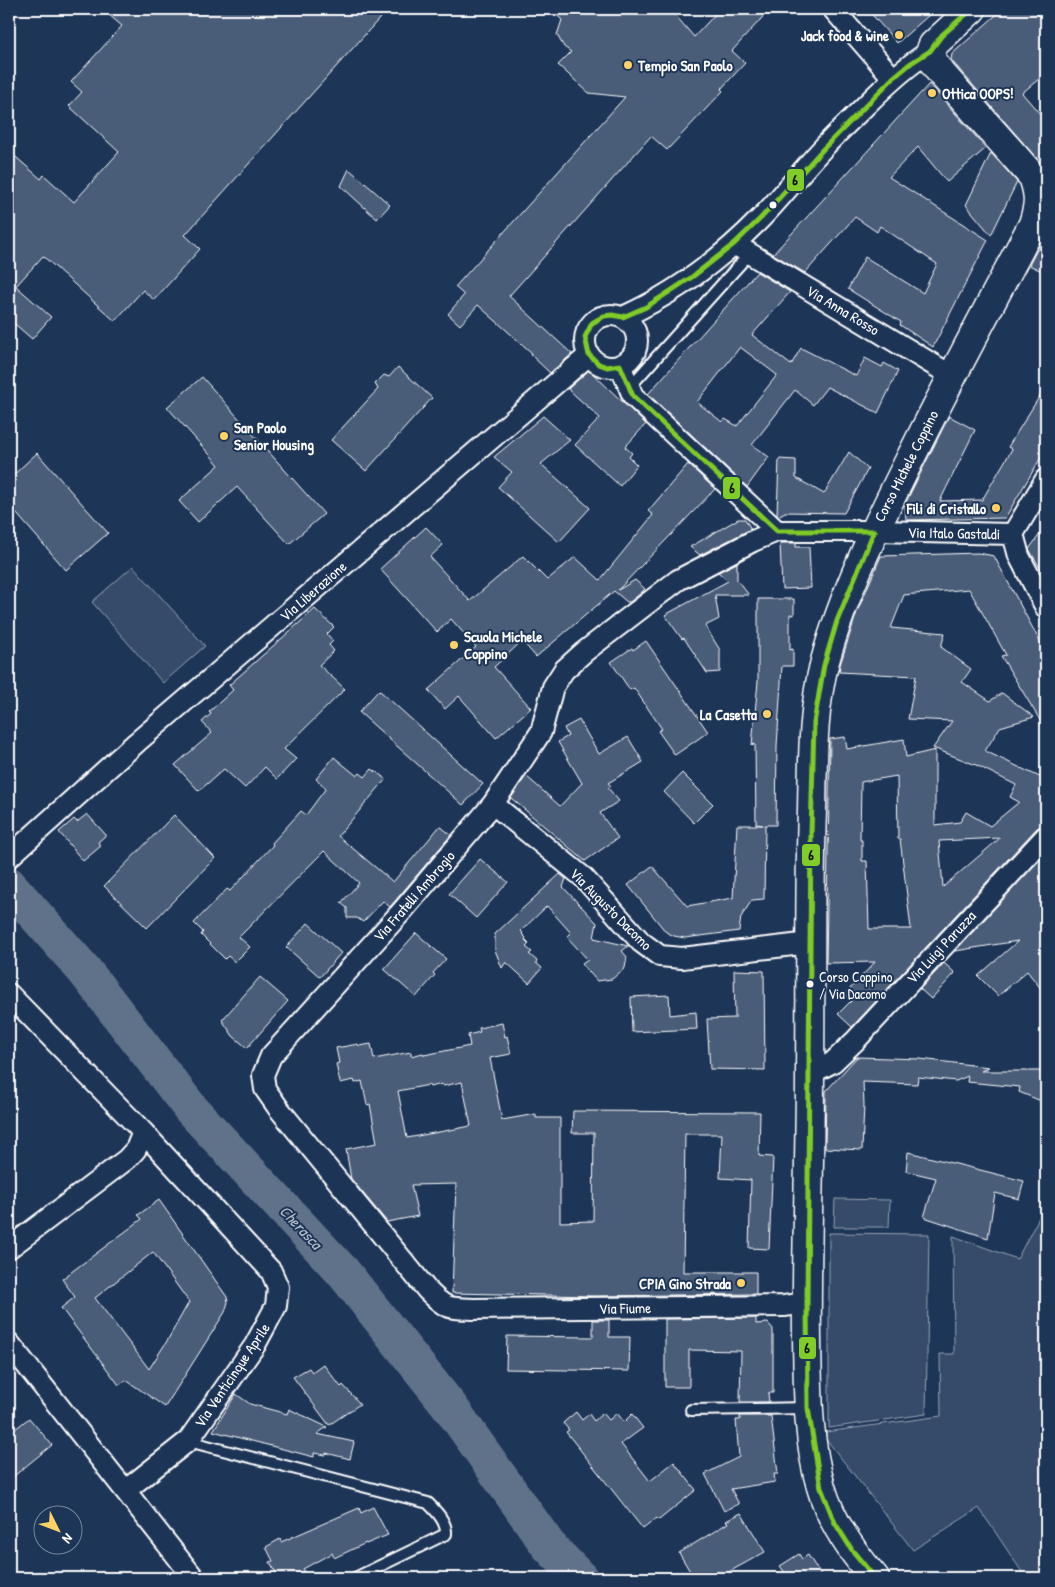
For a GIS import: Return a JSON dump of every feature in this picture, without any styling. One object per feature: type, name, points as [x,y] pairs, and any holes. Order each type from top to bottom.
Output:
[{"type":"main road","points":[[930,51],[942,35],[972,9]]},
{"type":"main road","name":"Corso Michele Coppino","points":[[872,1577],[835,1523],[821,1488],[808,1408],[810,943],[814,723],[824,665],[837,621],[874,531],[952,376],[1043,205],[1033,177],[941,73],[930,56],[930,51]]},
{"type":"street","points":[[833,9],[893,78]]},
{"type":"street","points":[[624,317],[646,307],[742,248],[761,218],[824,148],[893,78],[911,62],[930,51]]},
{"type":"street","name":"Via Anna Rosso","points":[[742,248],[952,376]]},
{"type":"street","points":[[637,336],[654,314],[692,277]]},
{"type":"street","points":[[623,372],[599,364],[589,355],[586,347],[586,337],[592,323],[604,316],[612,314],[624,317],[633,326],[637,336],[635,352],[623,372],[633,396],[777,531]]},
{"type":"street","name":"Via Liberazione","points":[[9,857],[137,742],[589,355]]},
{"type":"street","points":[[1013,534],[1046,479]]},
{"type":"street","name":"Via Italo Gastaldi","points":[[777,531],[1013,534],[1019,556],[1046,608]]},
{"type":"street","name":"Via Fratelli Ambrogio","points":[[443,1306],[427,1290],[279,1109],[265,1089],[263,1075],[271,1056],[403,910],[493,804],[541,732],[553,687],[564,670],[584,652],[678,580],[753,541],[777,531]]},
{"type":"street","name":"Via Augusto Dacomo","points":[[493,804],[583,877],[641,942],[660,956],[682,958],[810,943]]},
{"type":"street","name":"Via Luigi Paruzza","points":[[810,1074],[833,1062],[855,1041],[1046,836]]},
{"type":"street","name":"Via Venticinque Aprile","points":[[9,994],[143,1132],[271,1271],[278,1287],[276,1306],[255,1345],[188,1440],[126,1490]]},
{"type":"street","points":[[9,1248],[127,1159],[136,1149],[143,1132]]},
{"type":"street","name":"Via Fiume","points":[[443,1306],[473,1309],[784,1306],[807,1303]]},
{"type":"street","points":[[9,1343],[194,1578]]},
{"type":"lane","points":[[623,372],[635,381],[742,248]]},
{"type":"lane","points":[[691,1410],[808,1408]]},
{"type":"lane","points":[[188,1440],[428,1503],[436,1510],[446,1528],[446,1534],[354,1578]]},
{"type":"shaded area","points":[[133,566],[205,646],[163,683],[92,602]]},
{"type":"shaded area","points":[[835,1199],[890,1200],[889,1227],[834,1227]]},
{"type":"shaded area","points":[[1044,1208],[1046,1209],[1046,1578],[1026,1578],[979,1508],[913,1550],[826,1439],[826,1432],[941,1416],[940,1354],[954,1354],[953,1236],[1017,1259]]},
{"type":"shaded area","points":[[829,1233],[929,1234],[926,1414],[829,1428]]},
{"type":"building","points":[[102,9],[388,9],[185,235],[200,249],[154,300],[143,290],[115,321],[43,256],[16,286],[51,317],[32,339],[9,319],[9,151],[41,179],[44,175],[74,202],[119,152],[69,106],[82,92],[71,82],[122,26]]},
{"type":"building","points":[[550,9],[670,9],[694,37],[720,9],[770,9],[732,51],[745,63],[721,89],[723,91],[667,150],[651,136],[509,296],[572,354],[550,373],[531,355],[532,353],[478,305],[460,325],[448,314],[464,295],[455,287],[625,97],[589,93],[558,65],[571,52],[564,47],[557,35],[562,20]]},
{"type":"building","points":[[867,9],[936,9],[897,43]]},
{"type":"building","points":[[1003,9],[1046,9],[1046,73],[1022,93],[1046,121],[1046,169],[951,60],[952,54]]},
{"type":"building","points":[[929,84],[986,148],[947,182],[918,147],[889,177],[988,240],[933,347],[900,325],[901,322],[848,289],[865,257],[923,293],[937,264],[880,226],[877,232],[855,217],[805,273],[773,254]]},
{"type":"building","points":[[991,153],[1017,182],[991,235],[966,205]]},
{"type":"building","points":[[349,169],[390,205],[377,219],[341,186]]},
{"type":"building","points":[[1046,233],[1046,273],[1029,265]]},
{"type":"building","points":[[757,272],[790,292],[752,335],[791,365],[801,348],[856,376],[865,358],[882,367],[884,363],[898,371],[878,413],[827,387],[813,405],[795,390],[752,445],[769,457],[747,487],[648,394]],"holes":[[[740,347],[777,375],[737,426],[725,419],[722,422],[697,402]]]},
{"type":"building","points":[[398,367],[432,398],[366,471],[331,440],[378,389],[375,384],[384,375],[389,377]]},
{"type":"building","points":[[589,370],[646,424],[625,447],[632,453],[629,457],[637,465],[620,486],[575,445],[600,418],[568,389]]},
{"type":"building","name":"San Paolo Senior Housing","points":[[202,377],[324,514],[289,544],[237,487],[198,522],[179,501],[219,465],[167,407]]},
{"type":"building","points":[[1046,386],[1046,449],[1005,518],[906,520],[905,504],[949,416],[975,430],[940,501],[982,500],[1012,449],[1008,447]]},
{"type":"building","points":[[543,416],[570,440],[541,464],[590,508],[559,542],[498,487],[512,472],[494,457]]},
{"type":"building","points":[[849,452],[868,469],[844,513],[785,512],[778,516],[779,459],[796,460],[796,478],[824,494]]},
{"type":"building","points":[[37,453],[108,533],[66,570],[9,505],[9,479]]},
{"type":"building","points":[[688,464],[715,489],[618,590],[635,580],[645,589],[630,602],[627,602],[614,591],[536,657],[522,641],[494,667],[531,708],[496,738],[459,696],[445,709],[428,690],[476,647],[451,619],[437,632],[380,569],[426,527],[443,545],[430,557],[470,601],[523,556],[547,580],[575,557],[600,580],[653,515],[648,511]]},
{"type":"building","points":[[738,519],[745,519],[751,529],[700,555],[690,547]]},
{"type":"building","points":[[1046,526],[1046,578],[1029,549]]},
{"type":"building","points":[[780,543],[796,543],[796,547],[809,547],[811,588],[782,589]]},
{"type":"building","points":[[978,553],[994,556],[1046,653],[1046,730],[1001,656],[1006,655],[969,589],[904,595],[891,628],[945,633],[941,647],[971,669],[962,682],[990,701],[1002,693],[1034,717],[1000,727],[985,751],[1046,780],[1046,824],[1037,828],[852,1027],[838,1014],[852,1000],[845,994],[875,962],[826,963],[830,739],[845,737],[847,749],[904,739],[906,757],[935,750],[935,825],[960,822],[966,812],[990,826],[1019,802],[1010,797],[1016,785],[976,765],[933,748],[952,721],[908,719],[916,676],[839,672],[857,612],[881,556]],"holes":[[[897,776],[898,839],[900,839],[911,929],[869,929],[867,861],[862,861],[862,840],[860,840],[861,782]],[[1000,838],[943,887],[939,841]]]},
{"type":"building","points":[[737,563],[737,580],[749,595],[715,595],[719,619],[705,626],[720,650],[720,672],[707,673],[684,638],[682,639],[665,615],[728,581],[718,572]]},
{"type":"building","points":[[758,599],[794,599],[794,615],[790,614],[790,650],[793,649],[793,666],[782,666],[777,746],[776,825],[765,825],[764,899],[752,900],[741,917],[739,931],[685,938],[674,936],[666,932],[628,885],[652,866],[687,906],[733,898],[737,825],[763,825],[756,824],[755,744],[752,745],[758,681]]},
{"type":"building","points":[[315,609],[334,627],[327,634],[333,641],[329,645],[334,651],[319,665],[345,689],[284,749],[296,759],[277,779],[265,767],[245,788],[224,769],[199,791],[175,765],[212,733],[202,722],[211,714],[209,712],[233,690],[229,685]]},
{"type":"building","points":[[646,641],[708,732],[675,755],[658,731],[662,729],[634,688],[630,690],[611,662]]},
{"type":"building","points":[[379,690],[483,784],[463,805],[359,712]]},
{"type":"building","points":[[579,720],[599,754],[628,737],[643,762],[608,783],[611,786],[608,788],[619,801],[600,813],[618,838],[585,861],[511,798],[526,776],[560,806],[582,783],[558,742],[568,736],[564,728]]},
{"type":"building","points":[[334,757],[357,776],[360,773],[365,777],[372,769],[386,779],[338,836],[393,882],[440,826],[451,835],[390,907],[383,901],[363,922],[357,918],[347,918],[347,908],[341,903],[359,883],[324,851],[239,937],[250,947],[235,962],[228,956],[225,959],[201,935],[203,932],[194,923],[227,889],[230,891],[273,845],[272,843],[301,811],[306,815],[326,788],[316,779]]},
{"type":"building","points":[[682,773],[713,804],[694,823],[664,792]]},
{"type":"building","points":[[87,814],[106,835],[98,842],[101,846],[83,861],[59,832],[74,819],[77,822]]},
{"type":"building","points":[[174,815],[215,858],[147,928],[104,886]]},
{"type":"building","points":[[1046,853],[1046,995],[1027,971],[998,996],[978,976],[1018,941],[955,951]]},
{"type":"building","points":[[480,859],[508,882],[476,918],[449,894]]},
{"type":"building","points":[[560,874],[566,879],[563,887],[597,923],[594,938],[628,946],[622,951],[627,957],[625,968],[612,979],[597,981],[582,964],[588,960],[567,937],[571,933],[547,906],[521,931],[529,944],[526,947],[532,952],[529,954],[542,968],[529,983],[506,962],[502,968],[495,950],[495,934]]},
{"type":"building","points":[[308,923],[341,953],[320,977],[286,947]]},
{"type":"building","points":[[416,933],[446,959],[433,973],[435,975],[416,997],[384,969]]},
{"type":"building","points":[[944,963],[955,973],[931,999],[920,989]]},
{"type":"building","points":[[734,970],[764,971],[765,1070],[710,1069],[707,1019],[735,1018]]},
{"type":"building","points":[[260,977],[288,1001],[247,1048],[233,1036],[222,1020]]},
{"type":"building","points":[[669,995],[670,1015],[696,1012],[697,1029],[632,1032],[631,997]]},
{"type":"building","points":[[502,1023],[505,1037],[507,1036],[511,1054],[490,1058],[502,1120],[536,1114],[536,1118],[560,1118],[560,1222],[593,1221],[594,1133],[572,1133],[573,1111],[760,1112],[759,1156],[773,1157],[769,1249],[749,1248],[751,1180],[720,1178],[722,1134],[685,1134],[683,1272],[756,1272],[756,1294],[594,1296],[452,1293],[456,1184],[411,1185],[418,1216],[387,1222],[351,1179],[346,1149],[377,1143],[370,1104],[367,1105],[362,1081],[355,1083],[354,1080],[340,1083],[336,1064],[339,1063],[336,1048],[371,1044],[374,1059],[411,1052],[411,1056],[423,1053],[424,1055],[470,1046],[468,1035],[480,1032],[479,1028]],"holes":[[[462,1082],[471,1126],[407,1138],[398,1091],[429,1085],[430,1087],[442,1084],[443,1086]]]},
{"type":"building","points":[[857,1057],[920,1059],[989,1067],[981,1071],[1046,1071],[1046,1103],[1019,1092],[1020,1087],[967,1082],[968,1076],[956,1081],[918,1077],[917,1084],[863,1082],[862,1150],[825,1148],[826,1091]]},
{"type":"building","points":[[908,1152],[1024,1181],[1019,1199],[995,1193],[988,1238],[924,1217],[936,1178],[906,1171]]},
{"type":"building","points":[[159,1200],[227,1297],[228,1302],[225,1312],[165,1407],[126,1380],[119,1385],[61,1308],[75,1297],[62,1279],[142,1219],[138,1215]],"holes":[[[153,1252],[189,1302],[149,1369],[95,1298]]]},
{"type":"building","points":[[756,1318],[756,1324],[768,1323],[773,1329],[773,1393],[768,1393],[769,1402],[740,1402],[741,1351],[689,1350],[689,1387],[665,1387],[665,1319]]},
{"type":"building","points":[[593,1320],[609,1320],[609,1337],[630,1337],[629,1371],[506,1369],[507,1336],[593,1337]]},
{"type":"building","points":[[323,1364],[341,1387],[343,1385],[360,1404],[329,1425],[293,1377],[309,1368],[312,1372]]},
{"type":"building","points":[[236,1394],[250,1404],[287,1414],[289,1409],[327,1427],[317,1434],[354,1442],[350,1459],[326,1453],[325,1455],[314,1453],[314,1457],[213,1431]]},
{"type":"building","points":[[576,1412],[582,1420],[589,1414],[594,1421],[603,1413],[609,1420],[617,1413],[624,1422],[632,1414],[643,1428],[621,1444],[650,1481],[674,1462],[696,1490],[659,1520],[657,1518],[643,1529],[566,1432],[569,1430],[563,1423]]},
{"type":"building","points":[[740,1416],[771,1416],[778,1474],[774,1474],[775,1482],[731,1489],[739,1504],[724,1511],[705,1474],[739,1457],[736,1420],[740,1420]]},
{"type":"building","points":[[29,1418],[52,1445],[9,1480],[9,1434]]},
{"type":"building","points":[[373,1507],[388,1535],[334,1558],[332,1553],[290,1578],[279,1578],[270,1562],[273,1561],[266,1547],[280,1539],[281,1542],[359,1508],[361,1513]]},
{"type":"building","points":[[741,1513],[765,1552],[718,1578],[694,1578],[679,1553]]},
{"type":"building","points":[[799,1554],[802,1559],[808,1555],[823,1578],[789,1578],[780,1566]]},
{"type":"waterway","name":"Cherasca","points":[[9,885],[84,970],[191,1109],[343,1272],[451,1408],[548,1545],[580,1578]]},
{"type":"transit line","name":"6","points":[[875,1578],[852,1550],[835,1523],[821,1488],[808,1408],[807,1303],[811,835],[814,723],[824,665],[837,621],[874,531],[777,531],[633,396],[620,365],[607,367],[599,364],[589,355],[585,337],[592,323],[604,316],[623,317],[646,307],[692,277],[734,244],[761,218],[824,148],[893,78],[911,63],[930,51],[942,35],[972,9]]},
{"type":"place","name":"Jack food & wine","points":[[899,35]]},
{"type":"place","name":"Tempio San Paolo","points":[[628,65]]},
{"type":"place","name":"Ottica OOPS!","points":[[932,93]]},
{"type":"place","name":"San Paolo Senior Housing","points":[[224,436]]},
{"type":"place","name":"Fili di Cristallo","points":[[996,508]]},
{"type":"place","name":"Scuola Michele Coppino","points":[[454,645]]},
{"type":"place","name":"La Casetta","points":[[767,714]]},
{"type":"place","name":"Corso Coppino / Via Dacomo","points":[[810,984]]},
{"type":"place","name":"CPIA Gino Strada","points":[[741,1283]]}]
